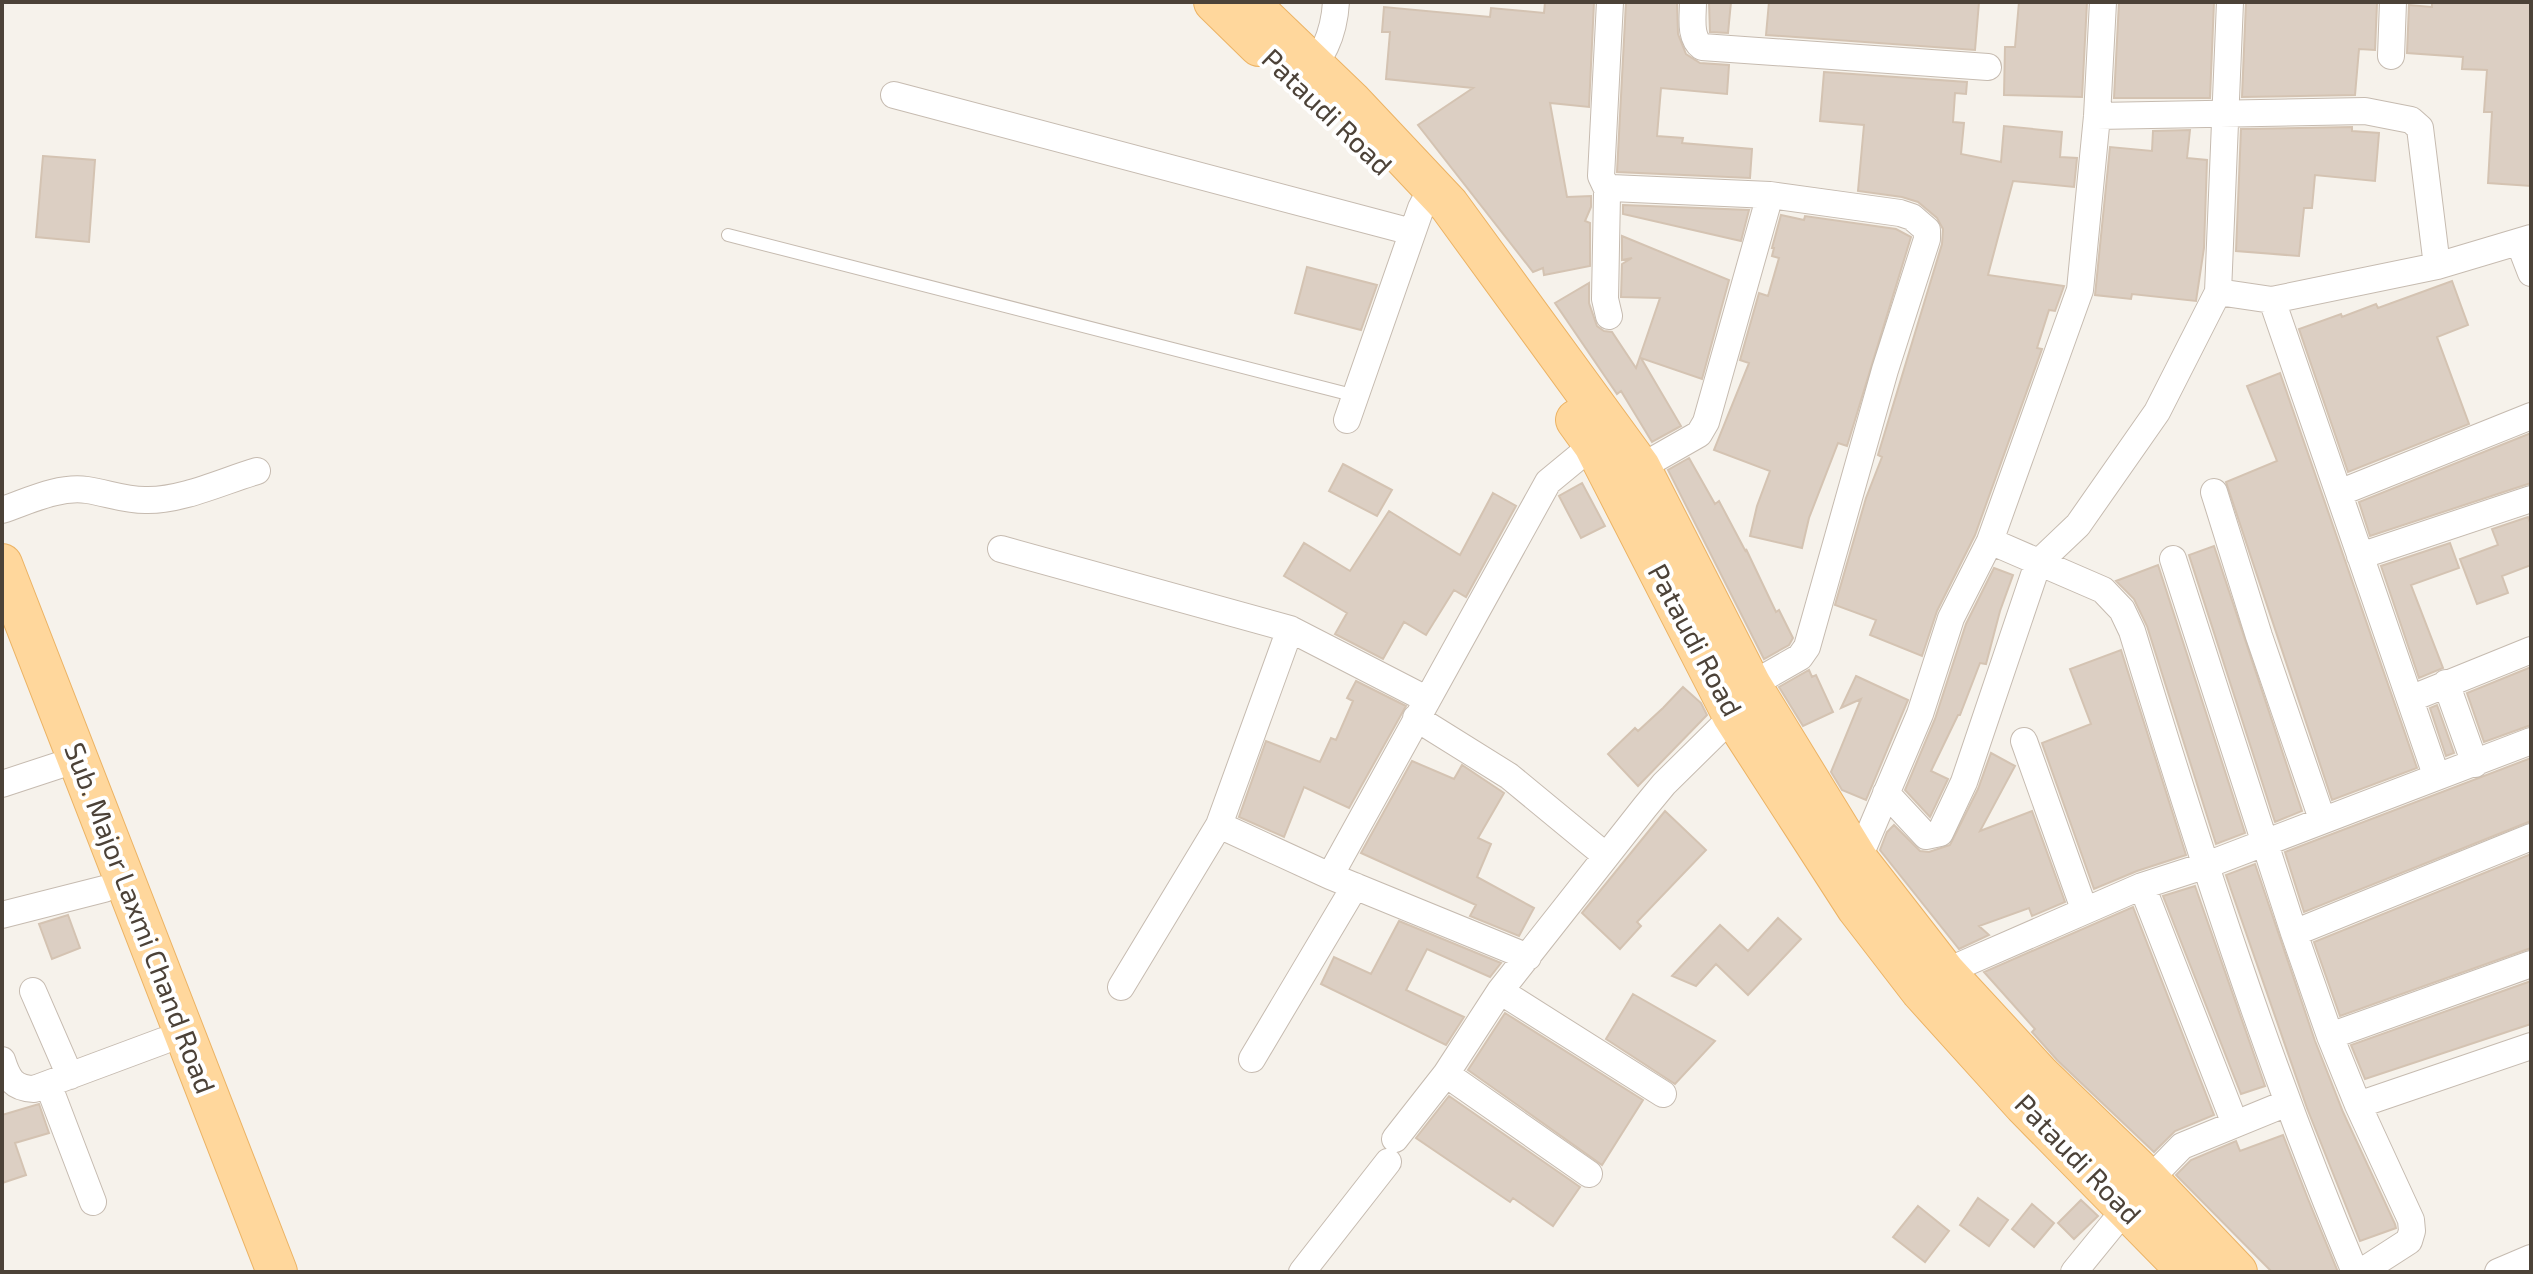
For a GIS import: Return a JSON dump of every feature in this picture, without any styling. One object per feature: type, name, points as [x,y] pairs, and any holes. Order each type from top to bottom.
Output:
[{"type":"main road","name":"Pataudi Road","points":[[1214,2],[1307,75]]},
{"type":"main road","points":[[1248,2],[1422,209],[1449,205],[1627,475],[1748,701],[1858,860],[1933,982],[2041,1076],[2138,1194],[2237,1272]]},
{"type":"main road","name":"Sub. Major Laxmi Chand Road","points":[[2,564],[104,889],[252,1272]]},
{"type":"main road","name":"Sub. Major Laxmi Chand Road","points":[[2,628],[66,763],[277,1272]]},
{"type":"main road","name":"Pataudi Road","points":[[1748,701],[1857,908],[1933,982]]},
{"type":"main road","name":"Pataudi Road","points":[[2138,1194],[2188,1272]]},
{"type":"street","points":[[1307,75],[1328,44],[1336,2]]},
{"type":"street","points":[[1609,316],[1605,299],[1608,191],[1601,176],[1610,2]]},
{"type":"street","points":[[1693,2],[1694,35],[1702,47],[1988,67]]},
{"type":"street","points":[[1858,860],[1920,714],[1951,618],[1990,541],[2080,290],[2097,116],[2103,2]]},
{"type":"street","points":[[1886,793],[1926,836],[1940,833],[1964,782],[2038,563],[2078,525],[2157,412],[2218,292],[2230,2]]},
{"type":"street","points":[[2391,56],[2393,2]]},
{"type":"street","points":[[894,95],[1422,209],[1352,408]]},
{"type":"street","points":[[2097,116],[2365,111],[2411,120],[2420,128],[2437,266]]},
{"type":"street","points":[[1302,1272],[1446,1074],[1500,991],[1664,784],[1807,647],[1885,370],[1927,239],[1927,230],[1921,223],[1900,213],[1770,195],[1614,188],[1608,191]]},
{"type":"street","points":[[1627,475],[1699,434],[1706,422],[1770,195]]},
{"type":"street","points":[[2218,292],[2272,300],[2437,266],[2525,240],[2531,273]]},
{"type":"street","points":[[2272,300],[2436,775]]},
{"type":"street","points":[[2339,493],[2531,416]]},
{"type":"street","points":[[1330,876],[1548,482],[1603,437]]},
{"type":"street","points":[[2,510],[71,489],[130,499],[167,499],[257,471]]},
{"type":"street","points":[[2214,492],[2259,636],[2322,819]]},
{"type":"street","points":[[2360,556],[2531,499]]},
{"type":"street","points":[[1990,541],[2103,590],[2122,610],[2132,631],[2204,866],[2287,1103],[2358,1272],[2409,1241],[2412,1231],[2406,1204],[2358,1105],[2330,1036],[2173,559]]},
{"type":"street","points":[[1001,549],[1290,629],[1421,709],[1606,856]]},
{"type":"street","points":[[1121,987],[1219,825],[1290,629]]},
{"type":"street","points":[[2410,699],[2531,650]]},
{"type":"street","points":[[2446,683],[2475,764]]},
{"type":"street","points":[[2024,741],[2084,909]]},
{"type":"street","points":[[1933,982],[2084,909],[2531,741]]},
{"type":"street","points":[[2,784],[66,763]]},
{"type":"street","points":[[1219,825],[1330,876],[1528,957]]},
{"type":"street","points":[[2294,933],[2531,837]]},
{"type":"street","points":[[1252,1059],[1355,886]]},
{"type":"street","points":[[2142,886],[2235,1124]]},
{"type":"street","points":[[2,915],[104,889]]},
{"type":"street","points":[[2330,1036],[2531,964]]},
{"type":"street","points":[[33,991],[93,1202]]},
{"type":"street","points":[[1500,991],[1663,1094]]},
{"type":"street","points":[[2,1060],[11,1083],[34,1089],[163,1041]]},
{"type":"street","points":[[2358,1105],[2531,1046]]},
{"type":"street","points":[[1446,1074],[1589,1174]]},
{"type":"street","points":[[2074,1272],[2182,1146],[2287,1103]]},
{"type":"street","points":[[2498,1272],[2531,1258]]},
{"type":"lane","points":[[728,235],[1352,408]]},
{"type":"building","points":[[1545,2],[1594,2],[1589,107],[1550,103],[1567,197],[1591,196],[1591,207],[1585,221],[1590,223],[1590,266],[1544,275],[1543,268],[1533,272],[1418,125],[1473,88],[1386,79],[1390,32],[1382,32],[1384,7],[1490,17],[1491,8],[1544,13]]},
{"type":"building","points":[[1626,2],[1677,2],[1678,34],[1686,54],[1700,63],[1729,65],[1727,94],[1661,88],[1657,136],[1683,138],[1682,143],[1752,149],[1750,178],[1617,172]]},
{"type":"building","points":[[1709,2],[1731,2],[1728,33],[1710,32]]},
{"type":"building","points":[[1769,2],[1979,2],[1975,50],[1766,35]]},
{"type":"building","points":[[2019,2],[2087,2],[2082,97],[2004,95],[2005,47],[2015,47]]},
{"type":"building","points":[[2119,2],[2214,2],[2210,98],[2114,98]]},
{"type":"building","points":[[2246,2],[2377,3],[2375,50],[2359,49],[2355,95],[2242,97]]},
{"type":"building","points":[[2432,2],[2531,2],[2531,186],[2488,183],[2492,112],[2484,112],[2487,70],[2462,69],[2463,57],[2407,53],[2409,5],[2432,7]]},
{"type":"building","points":[[1824,72],[1967,82],[1966,94],[1955,93],[1953,122],[1964,123],[1961,154],[2001,162],[2004,126],[2062,132],[2060,157],[2077,158],[2074,187],[2013,181],[1988,275],[2064,286],[2055,311],[2049,310],[2037,348],[2042,349],[1975,535],[1937,611],[1922,656],[1870,635],[1876,620],[1835,605],[1866,498],[1882,457],[1878,455],[1942,244],[1943,229],[1937,218],[1918,202],[1858,191],[1864,125],[1820,121]]},
{"type":"building","points":[[2352,127],[2352,131],[2379,133],[2375,181],[2315,175],[2312,208],[2304,208],[2299,256],[2236,251],[2241,129]]},
{"type":"building","points":[[2190,130],[2187,158],[2207,160],[2204,248],[2196,301],[2132,294],[2131,299],[2095,295],[2110,147],[2152,151],[2153,131]]},
{"type":"building","points":[[43,156],[95,160],[89,242],[36,237]]},
{"type":"building","points":[[1623,205],[1749,210],[1741,241],[1623,214]]},
{"type":"building","points":[[1781,215],[1896,229],[1911,237],[1847,446],[1838,443],[1809,518],[1802,548],[1750,536],[1770,471],[1714,450],[1749,363],[1740,360],[1759,293],[1768,296],[1779,258],[1772,256],[1772,248]]},
{"type":"building","points":[[1622,236],[1729,280],[1702,379],[1641,358],[1681,426],[1652,442],[1621,391],[1617,394],[1555,303],[1589,283],[1589,303],[1597,326],[1612,332],[1636,368],[1660,298],[1621,297],[1622,264],[1632,258],[1622,260]]},
{"type":"building","points":[[1307,267],[1377,285],[1361,330],[1295,313]]},
{"type":"building","points":[[2452,281],[2468,325],[2437,337],[2469,424],[2348,472],[2299,329],[2376,304],[2378,308]]},
{"type":"building","points":[[2280,373],[2417,768],[2332,800],[2226,482],[2277,461],[2247,386]]},
{"type":"building","points":[[2531,433],[2531,483],[2370,536],[2359,502]]},
{"type":"building","points":[[1689,458],[1715,504],[1719,501],[1776,612],[1779,610],[1793,638],[1789,645],[1764,659],[1668,470]]},
{"type":"building","points":[[1343,464],[1392,490],[1377,516],[1329,491]]},
{"type":"building","points":[[1582,483],[1605,526],[1581,538],[1559,496]]},
{"type":"building","points":[[1493,493],[1516,506],[1466,597],[1454,590],[1426,635],[1404,622],[1383,659],[1335,634],[1347,613],[1284,576],[1304,543],[1350,571],[1389,511],[1460,555]]},
{"type":"building","points":[[2528,517],[2531,525],[2531,565],[2502,576],[2508,593],[2477,604],[2460,559],[2498,545],[2492,529]]},
{"type":"building","points":[[2450,543],[2459,568],[2411,585],[2443,668],[2419,678],[2381,566]]},
{"type":"building","points":[[2214,546],[2302,811],[2275,822],[2189,555]]},
{"type":"building","points":[[2158,565],[2245,833],[2216,844],[2147,626],[2134,599],[2116,581]]},
{"type":"building","points":[[1994,568],[2013,575],[1986,664],[1980,663],[1960,715],[1931,771],[1948,779],[1930,817],[1905,790],[1935,719],[1966,624]]},
{"type":"building","points":[[2121,650],[2186,855],[2094,889],[2042,743],[2091,724],[2070,669]]},
{"type":"building","points":[[2531,667],[2531,725],[2484,742],[2467,693]]},
{"type":"building","points":[[1809,670],[1812,677],[1816,675],[1833,712],[1803,726],[1779,687]]},
{"type":"building","points":[[1856,676],[1908,700],[1866,800],[1842,790],[1831,772],[1861,699],[1841,708]]},
{"type":"building","points":[[1356,681],[1406,706],[1349,808],[1304,787],[1284,837],[1239,817],[1266,741],[1320,762],[1331,738],[1336,740],[1353,701],[1347,698]]},
{"type":"building","points":[[1683,687],[1701,703],[1707,715],[1638,786],[1608,754],[1635,728],[1638,731]]},
{"type":"building","points":[[2437,705],[2454,753],[2446,756],[2430,708]]},
{"type":"building","points":[[1991,753],[2015,766],[1980,831],[2032,811],[2065,902],[2032,916],[2029,908],[1979,926],[1989,935],[1959,949],[1880,850],[1887,832],[1894,825],[1920,851],[1929,852],[1950,845],[1978,789]]},
{"type":"building","points":[[2531,758],[2531,821],[2304,912],[2285,852]]},
{"type":"building","points":[[1412,761],[1454,779],[1462,765],[1504,793],[1478,838],[1491,844],[1477,877],[1534,908],[1519,936],[1470,916],[1476,905],[1361,853]]},
{"type":"building","points":[[1665,811],[1706,850],[1637,922],[1641,926],[1620,949],[1582,913]]},
{"type":"building","points":[[2531,854],[2531,948],[2340,1016],[2314,942]]},
{"type":"building","points":[[2255,864],[2315,1041],[2343,1112],[2395,1224],[2396,1228],[2360,1241],[2307,1108],[2226,875]]},
{"type":"building","points":[[2195,886],[2265,1086],[2241,1094],[2163,896]]},
{"type":"building","points":[[2133,907],[2214,1115],[2175,1131],[2154,1152],[2057,1060],[2032,1032],[2035,1029],[1984,972]]},
{"type":"building","points":[[68,915],[80,948],[52,959],[39,924]]},
{"type":"building","points":[[1778,918],[1801,939],[1748,995],[1716,964],[1696,986],[1672,976],[1720,925],[1748,951]]},
{"type":"building","points":[[1399,921],[1501,963],[1490,977],[1427,949],[1406,990],[1464,1017],[1446,1045],[1321,984],[1334,957],[1371,974]]},
{"type":"building","points":[[2531,981],[2531,1024],[2365,1079],[2351,1045]]},
{"type":"building","points":[[1633,994],[1715,1041],[1675,1084],[1606,1039]]},
{"type":"building","points":[[1505,1013],[1643,1100],[1602,1165],[1468,1070]]},
{"type":"building","points":[[1449,1096],[1580,1187],[1553,1226],[1513,1198],[1510,1202],[1416,1138]]},
{"type":"building","points":[[39,1104],[49,1133],[15,1143],[26,1175],[2,1183],[2,1115]]},
{"type":"building","points":[[2283,1135],[2338,1272],[2272,1272],[2176,1175],[2191,1160],[2236,1141],[2240,1151]]},
{"type":"building","points":[[1978,1198],[2008,1220],[1989,1246],[1960,1225]]},
{"type":"building","points":[[2081,1200],[2098,1216],[2074,1239],[2058,1223]]},
{"type":"building","points":[[2032,1204],[2054,1223],[2034,1247],[2012,1229]]},
{"type":"building","points":[[1918,1206],[1949,1231],[1925,1262],[1893,1237]]}]
